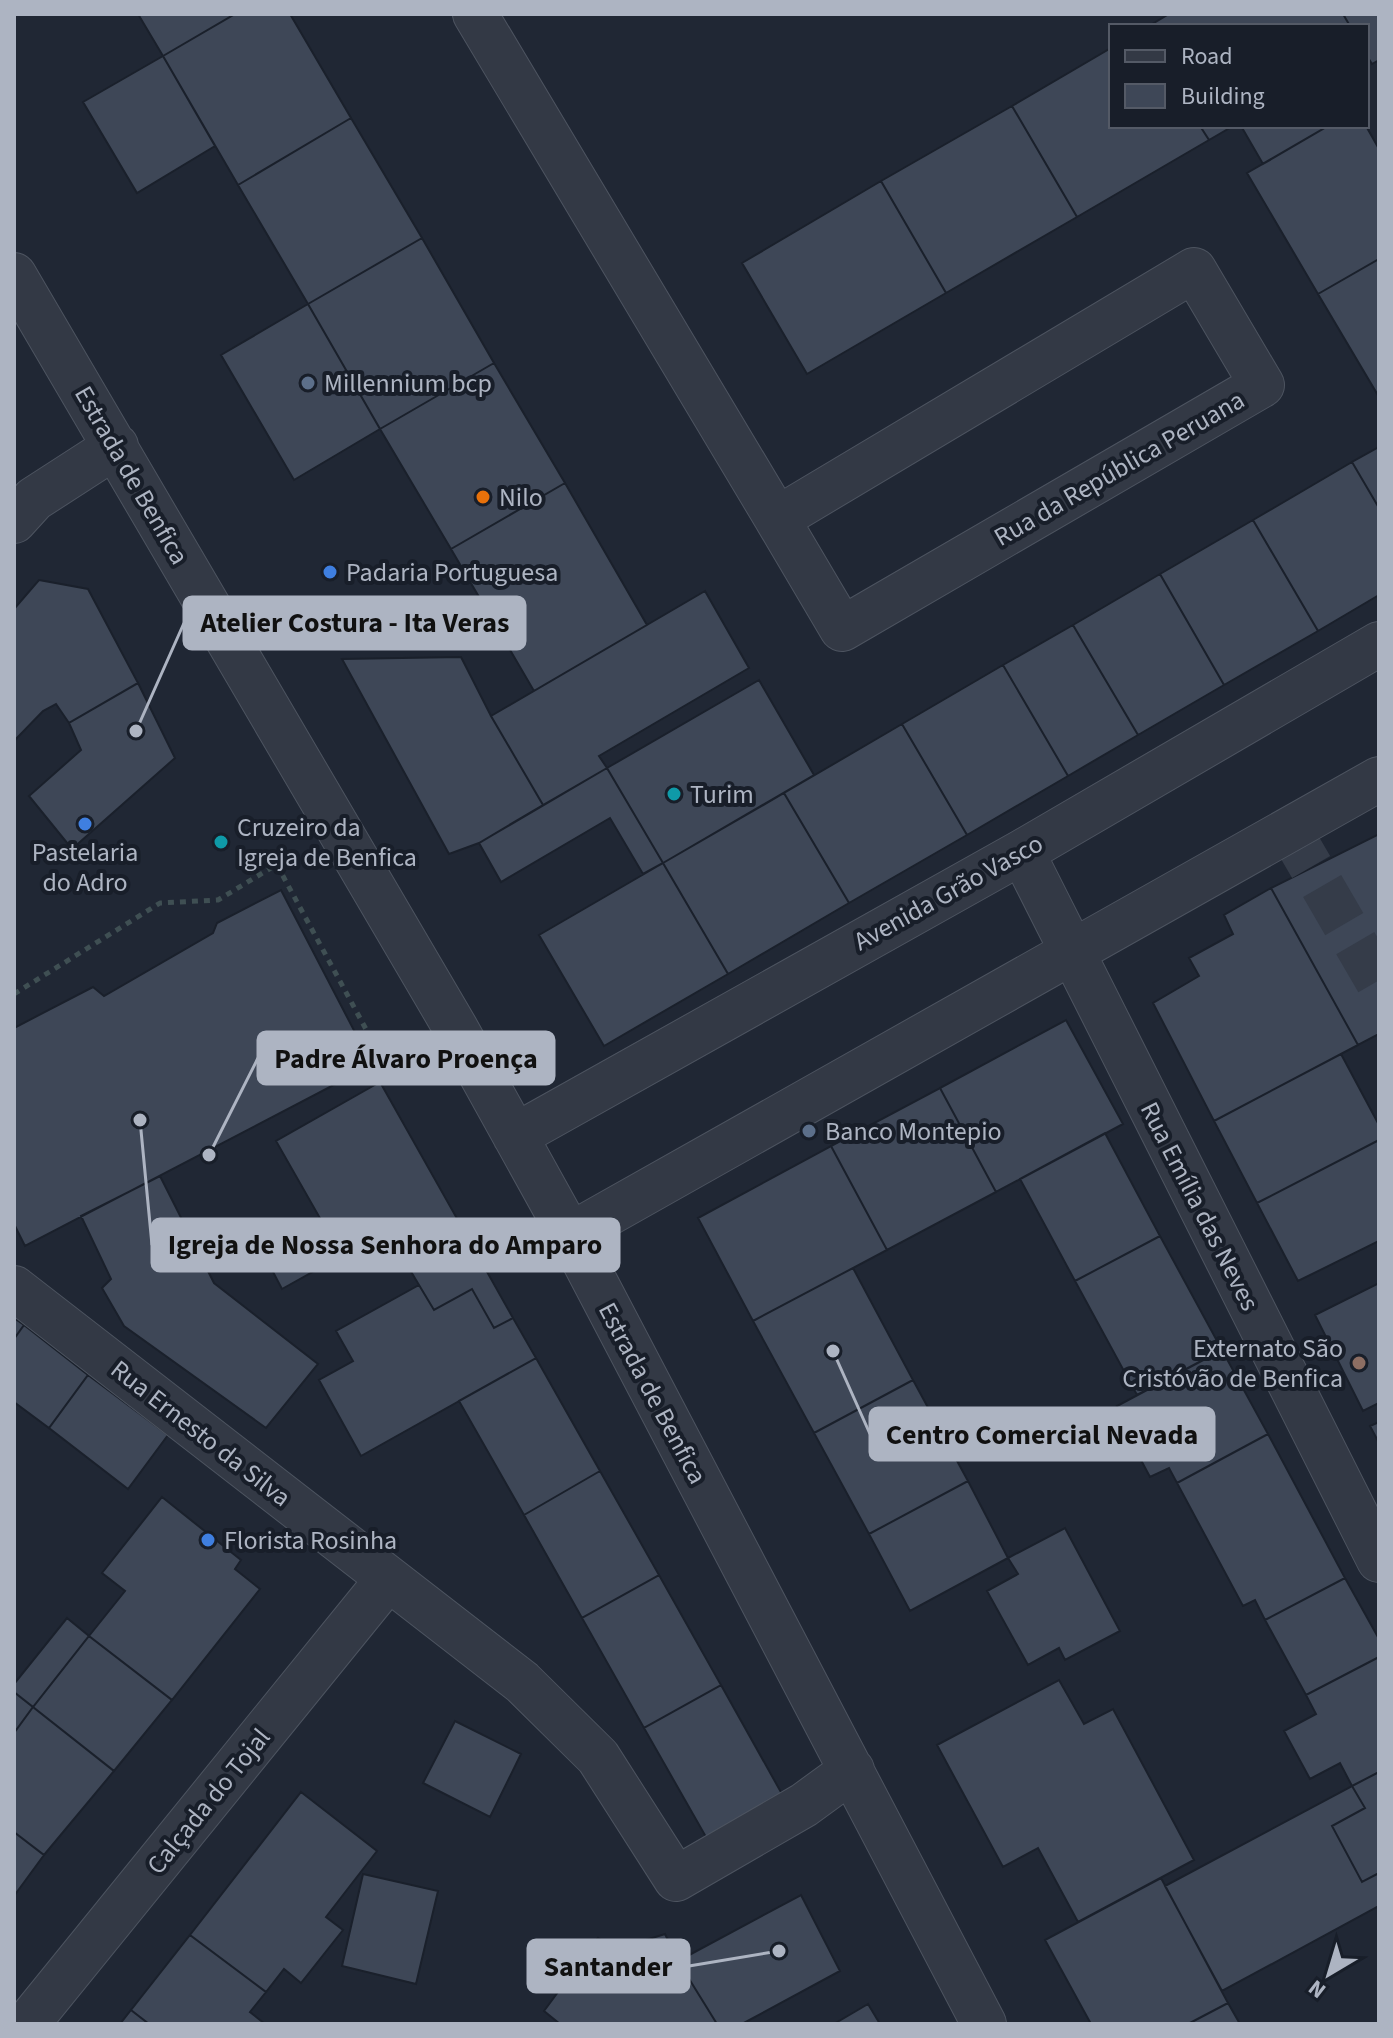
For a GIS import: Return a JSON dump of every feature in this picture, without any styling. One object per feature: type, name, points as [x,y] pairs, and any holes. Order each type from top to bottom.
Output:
[{"type":"street","name":"Rua da República Peruana","points":[[475,14],[842,629],[1262,385],[1194,270],[777,519]]},
{"type":"street","name":"Estrada de Benfica","points":[[14,275],[441,1002],[570,1235],[984,2024]]},
{"type":"street","points":[[24,510],[116,446]]},
{"type":"street","name":"Avenida Grão Vasco","points":[[515,1136],[1022,852],[1379,644]]},
{"type":"street","points":[[570,1235],[1379,779]]},
{"type":"street","name":"Rua Emília das Neves","points":[[1022,852],[1379,1560]]},
{"type":"street","name":"Rua Ernesto da Silva","points":[[14,1288],[522,1682],[598,1757],[676,1879],[804,1805],[852,1770]]},
{"type":"street","name":"Calçada do Tojal","points":[[27,2024],[388,1579]]},
{"type":"path","points":[[277,865],[387,1068],[376,1074]]},
{"type":"path","points":[[14,994],[160,903],[218,900],[250,882]]},
{"type":"building","points":[[138,14],[235,14],[163,56]]},
{"type":"building","points":[[235,14],[290,14],[351,118],[238,185],[163,56]]},
{"type":"building","points":[[1169,14],[1343,14],[1349,24],[1152,24]]},
{"type":"building","points":[[1343,14],[1379,14],[1379,60],[1372,64],[1369,59],[1369,24],[1349,24]]},
{"type":"building","points":[[1109,49],[1109,128],[1201,128],[1209,140],[1077,217],[1012,106]]},
{"type":"building","points":[[163,56],[215,146],[137,193],[83,102]]},
{"type":"building","points":[[1012,106],[1077,217],[946,293],[881,181]]},
{"type":"building","points":[[351,118],[422,238],[308,304],[238,185]]},
{"type":"building","points":[[1201,128],[1230,128],[1209,140]]},
{"type":"building","points":[[1242,128],[1325,128],[1263,164]]},
{"type":"building","points":[[1325,128],[1367,128],[1379,149],[1379,259],[1318,294],[1247,173]]},
{"type":"building","points":[[881,181],[946,293],[807,374],[742,263]]},
{"type":"building","points":[[422,238],[494,363],[380,429],[308,304]]},
{"type":"building","points":[[1379,259],[1379,397],[1318,294]]},
{"type":"building","points":[[308,304],[380,429],[294,480],[221,355]]},
{"type":"building","points":[[494,363],[565,483],[451,549],[380,429]]},
{"type":"building","points":[[1379,447],[1379,508],[1352,462]]},
{"type":"building","points":[[1352,462],[1379,508],[1379,595],[1318,631],[1253,520]]},
{"type":"building","points":[[565,483],[647,625],[534,691],[451,549]]},
{"type":"building","points":[[1253,520],[1318,631],[1224,685],[1160,574]]},
{"type":"building","points":[[1160,574],[1224,685],[1138,735],[1073,625]]},
{"type":"building","points":[[39,580],[88,589],[138,683],[69,723],[56,704],[43,711],[14,741],[14,609]]},
{"type":"building","points":[[705,591],[749,668],[599,756],[607,768],[543,805],[491,716]]},
{"type":"building","points":[[1073,625],[1138,735],[1068,776],[1003,665]]},
{"type":"building","points":[[461,657],[543,805],[479,843],[449,854],[342,659]]},
{"type":"building","points":[[1003,665],[1068,776],[967,835],[902,724]]},
{"type":"building","points":[[759,680],[814,775],[663,863],[607,768]]},
{"type":"building","points":[[138,683],[175,758],[72,849],[29,796],[81,750],[69,723]]},
{"type":"building","points":[[902,724],[967,835],[849,903],[784,793]]},
{"type":"building","points":[[607,768],[663,863],[643,874],[610,818],[501,882],[479,843]]},
{"type":"building","points":[[784,793],[849,903],[728,974],[663,863]]},
{"type":"building","points":[[1379,834],[1379,1034],[1358,1045],[1271,888]]},
{"type":"building","points":[[663,863],[728,974],[604,1046],[539,935]]},
{"type":"building","points":[[1271,888],[1358,1045],[1214,1121],[1153,1003],[1199,976],[1189,958],[1233,934],[1224,915]]},
{"type":"building","points":[[281,890],[372,1065],[25,1246],[14,1224],[14,1028],[93,987],[104,996],[213,933],[217,923]]},
{"type":"building","points":[[1066,1020],[1123,1124],[996,1192],[940,1088]]},
{"type":"building","points":[[1341,1054],[1379,1125],[1379,1140],[1257,1203],[1214,1121]]},
{"type":"building","points":[[380,1082],[468,1238],[410,1270],[388,1230],[282,1289],[272,1270],[333,1241],[276,1141]]},
{"type":"building","points":[[940,1088],[996,1192],[887,1250],[831,1146]]},
{"type":"building","points":[[1105,1133],[1160,1236],[1075,1281],[1020,1179]]},
{"type":"building","points":[[1379,1140],[1379,1241],[1298,1281],[1257,1203]]},
{"type":"building","points":[[831,1146],[887,1250],[753,1321],[698,1218]]},
{"type":"building","points":[[160,1176],[214,1283],[318,1364],[266,1428],[124,1326],[102,1288],[111,1279],[81,1216]]},
{"type":"building","points":[[1160,1236],[1222,1350],[1137,1395],[1075,1281]]},
{"type":"building","points":[[468,1238],[513,1318],[494,1328],[472,1289],[434,1310],[410,1270]]},
{"type":"building","points":[[853,1268],[913,1380],[814,1433],[753,1321]]},
{"type":"building","points":[[1379,1283],[1379,1403],[1363,1411],[1315,1315]]},
{"type":"building","points":[[419,1285],[434,1310],[472,1289],[494,1328],[513,1318],[536,1358],[361,1456],[319,1380],[353,1361],[336,1331]]},
{"type":"building","points":[[14,1318],[24,1325],[14,1339]]},
{"type":"building","points":[[24,1325],[88,1375],[49,1428],[14,1402],[14,1339]]},
{"type":"building","points":[[1222,1350],[1268,1434],[1177,1483],[1169,1468],[1150,1477],[1126,1432],[1130,1429],[1117,1406]]},
{"type":"building","points":[[536,1358],[600,1471],[524,1515],[459,1401]]},
{"type":"building","points":[[88,1375],[168,1435],[128,1489],[49,1428]]},
{"type":"building","points":[[913,1380],[968,1481],[869,1534],[814,1433]]},
{"type":"building","points":[[1379,1422],[1379,1443],[1370,1426]]},
{"type":"building","points":[[1268,1434],[1345,1578],[1265,1620],[1255,1600],[1243,1606],[1177,1483]]},
{"type":"building","points":[[600,1471],[659,1575],[582,1618],[524,1515]]},
{"type":"building","points":[[968,1481],[1008,1558],[910,1611],[869,1534]]},
{"type":"building","points":[[162,1497],[241,1560],[235,1569],[260,1589],[172,1700],[89,1636],[125,1591],[102,1573]]},
{"type":"building","points":[[1065,1528],[1120,1631],[1065,1660],[1059,1648],[1028,1665],[987,1591],[1018,1574],[1008,1558]]},
{"type":"building","points":[[659,1575],[721,1685],[644,1728],[582,1618]]},
{"type":"building","points":[[1345,1578],[1379,1639],[1379,1657],[1306,1695],[1265,1620]]},
{"type":"building","points":[[67,1618],[89,1636],[33,1707],[14,1692],[14,1684]]},
{"type":"building","points":[[89,1636],[172,1700],[114,1771],[33,1707]]},
{"type":"building","points":[[1379,1657],[1379,1772],[1352,1786],[1340,1763],[1310,1779],[1284,1731],[1316,1714],[1306,1695]]},
{"type":"building","points":[[1059,1680],[1084,1724],[1113,1709],[1194,1860],[1078,1922],[1038,1848],[1003,1867],[937,1745]]},
{"type":"building","points":[[721,1685],[782,1794],[706,1837],[644,1728]]},
{"type":"building","points":[[14,1692],[33,1707],[14,1733]]},
{"type":"building","points":[[33,1707],[114,1771],[44,1855],[14,1832],[14,1733]]},
{"type":"building","points":[[455,1721],[521,1754],[490,1817],[423,1783]]},
{"type":"building","points":[[1379,1772],[1379,1873],[1362,1882],[1332,1826],[1365,1808],[1352,1786]]},
{"type":"building","points":[[1352,1786],[1365,1808],[1332,1826],[1362,1882],[1379,1873],[1379,1906],[1222,1991],[1165,1886]]},
{"type":"building","points":[[301,1792],[377,1851],[326,1917],[343,1930],[301,1983],[284,1969],[266,1992],[190,1935]]},
{"type":"building","points":[[14,1832],[44,1855],[14,1896]]},
{"type":"building","points":[[363,1874],[438,1891],[416,1984],[342,1966]]},
{"type":"building","points":[[1161,1878],[1228,2003],[1188,2024],[1091,2024],[1045,1940]]},
{"type":"building","points":[[801,1895],[840,1971],[742,2024],[717,2024],[678,1961]]},
{"type":"building","points":[[665,1934],[717,2024],[560,2024],[544,2011],[598,1938],[614,1950]]},
{"type":"building","points":[[190,1935],[266,1992],[250,2012],[265,2024],[149,2024],[131,2010]]},
{"type":"building","points":[[1228,2003],[1240,2024],[1188,2024]]},
{"type":"building","points":[[868,2004],[880,2024],[834,2024]]},
{"type":"building","points":[[131,2010],[149,2024],[120,2024]]},
{"type":"tunnel","points":[[1289,829],[1379,984]]},
{"type":"place","name":"Millennium bcp","points":[[308,383]]},
{"type":"place","name":"Nilo","points":[[483,497]]},
{"type":"place","name":"Padaria Portuguesa","points":[[330,572]]},
{"type":"place","name":"Atelier Costura - Ita Veras","points":[[136,731]]},
{"type":"place","name":"Turim","points":[[674,794]]},
{"type":"place","name":"Pastelaria do Adro","points":[[85,824]]},
{"type":"place","name":"Cruzeiro da Igreja de Benfica","points":[[221,842]]},
{"type":"place","name":"Igreja de Nossa Senhora do Amparo","points":[[140,1120]]},
{"type":"place","name":"Banco Montepio","points":[[809,1131]]},
{"type":"place","name":"Padre Álvaro Proença","points":[[209,1155]]},
{"type":"place","name":"Centro Comercial Nevada","points":[[833,1351]]},
{"type":"place","name":"Externato São Cristóvão de Benfica","points":[[1359,1363]]},
{"type":"place","name":"Florista Rosinha","points":[[208,1540]]},
{"type":"place","name":"Santander","points":[[779,1951]]}]
